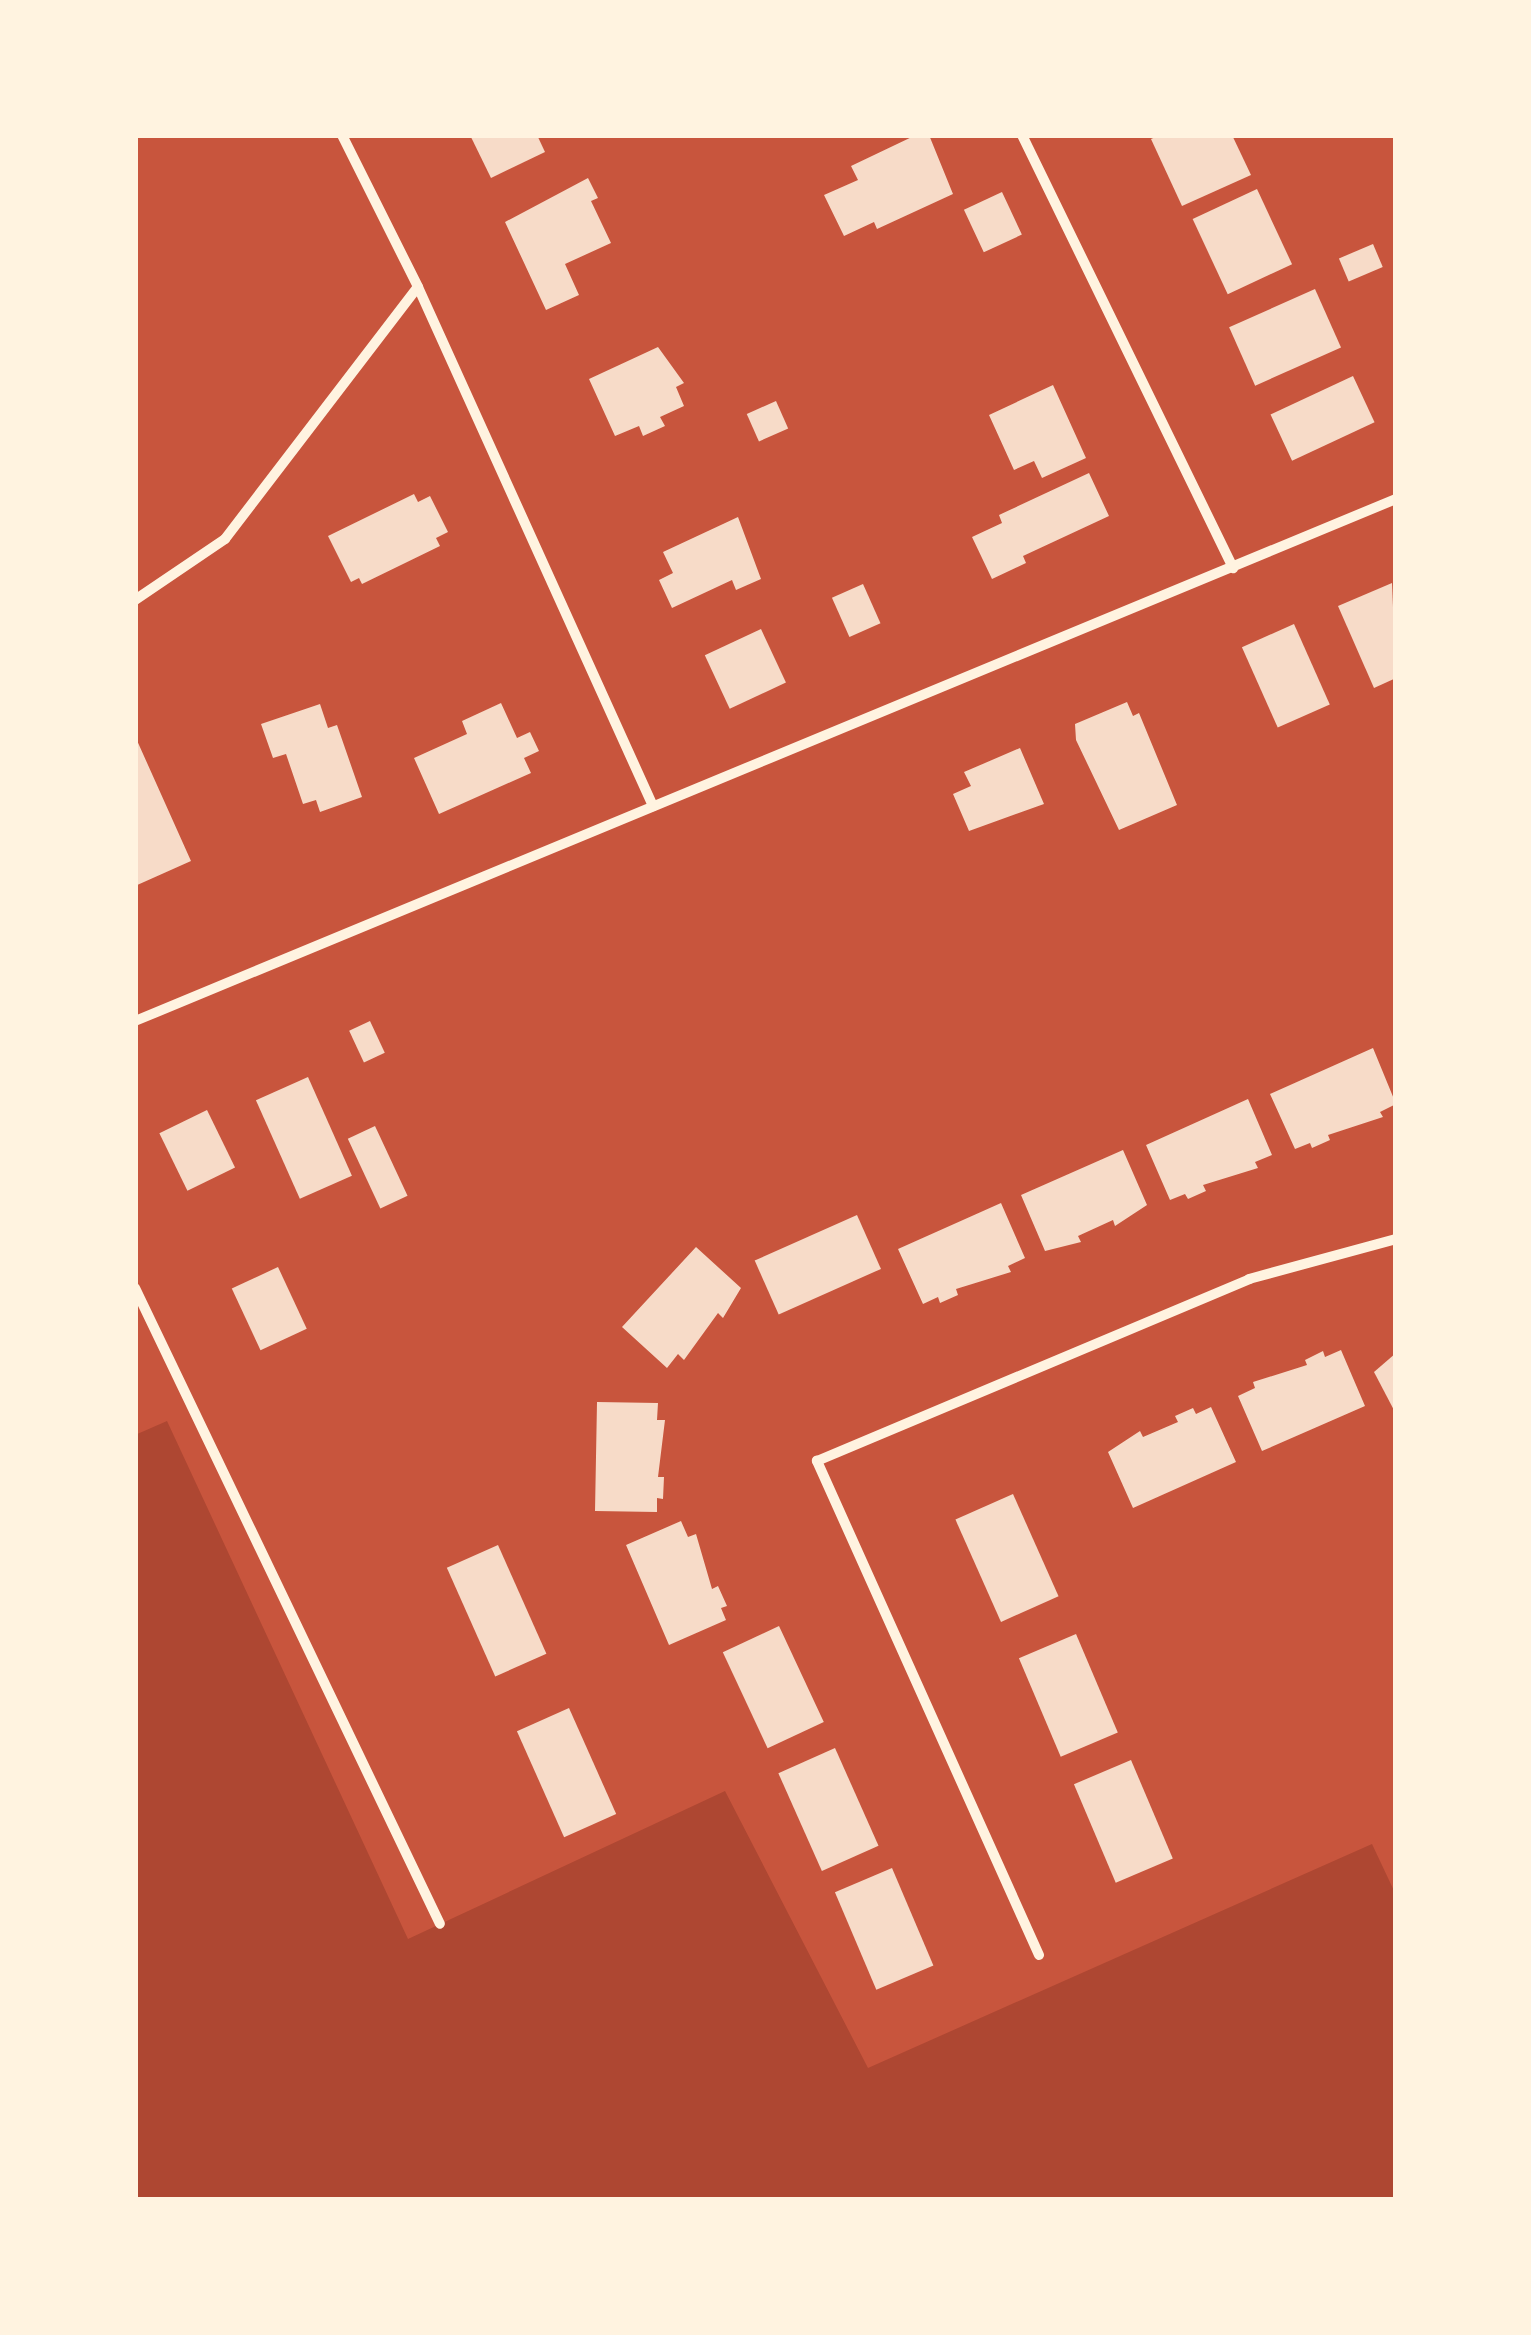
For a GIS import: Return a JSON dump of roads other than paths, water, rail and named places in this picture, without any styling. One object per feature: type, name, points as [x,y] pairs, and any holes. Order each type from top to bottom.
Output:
[{"type":"street","points":[[342,135],[418,287],[652,806]]},
{"type":"street","points":[[1022,135],[1233,568]]},
{"type":"street","points":[[135,600],[225,539],[418,287]]},
{"type":"street","points":[[135,1021],[1396,499]]},
{"type":"street","points":[[1040,1955],[817,1461],[1249,1279],[1396,1238]]},
{"type":"street","points":[[135,1288],[440,1924]]}]
